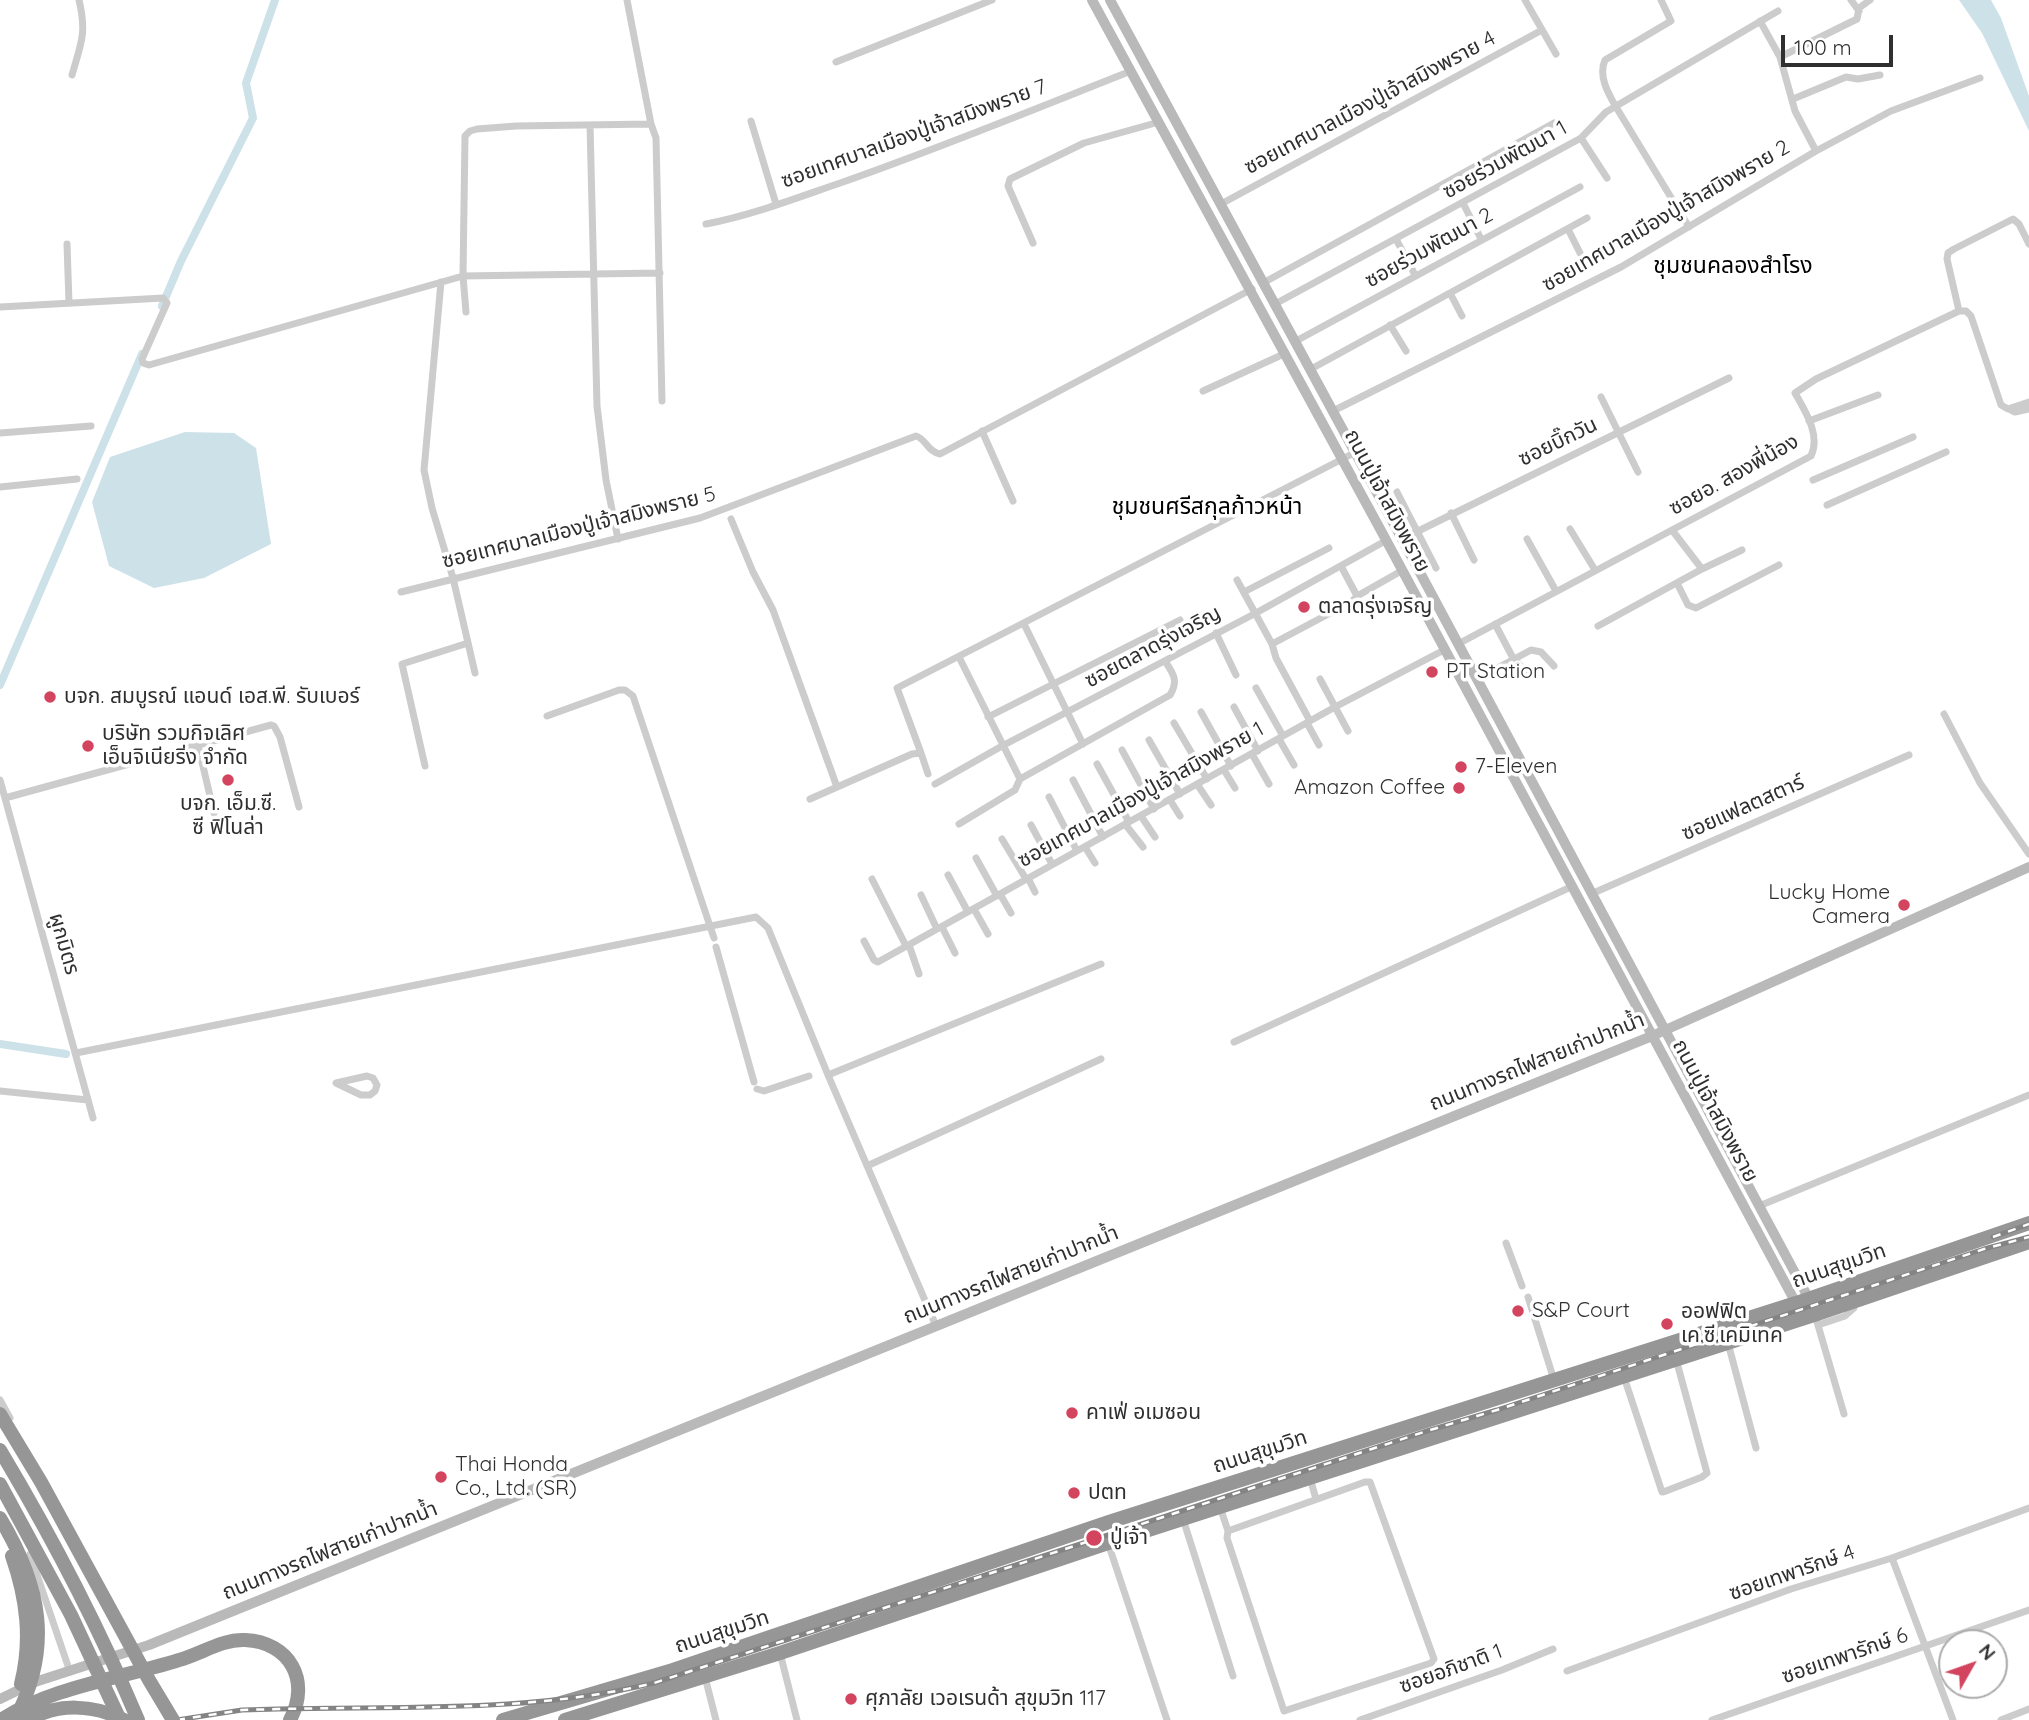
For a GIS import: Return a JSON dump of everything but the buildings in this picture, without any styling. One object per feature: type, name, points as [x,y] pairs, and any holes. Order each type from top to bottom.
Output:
[{"type":"highway","name":"ถนนสุขุมวิท","points":[[503,1720],[774,1638],[1110,1522],[1802,1301],[2029,1223]]},
{"type":"highway","name":"ถนนสุขุมวิท","points":[[565,1720],[780,1653],[1108,1542],[1675,1359],[1813,1318],[1853,1301],[2029,1242]]},
{"type":"highway","points":[[0,1414],[41,1482],[173,1720]]},
{"type":"highway","points":[[0,1450],[86,1606],[138,1720]]},
{"type":"highway","points":[[1302,1461],[1310,1478]]},
{"type":"highway","points":[[0,1484],[71,1615],[122,1720]]},
{"type":"highway","points":[[0,1518],[28,1574],[38,1613],[35,1668],[29,1690],[15,1720]]},
{"type":"highway","points":[[0,1530],[23,1591],[28,1633],[21,1685],[3,1720]]},
{"type":"highway","points":[[3,1720],[40,1701],[243,1640],[275,1647],[289,1661],[299,1690],[290,1720]]},
{"type":"highway","points":[[614,1688],[619,1703]]},
{"type":"highway","points":[[28,1720],[40,1713],[65,1707],[92,1709],[122,1720]]},
{"type":"main road","name":"ถนนปู่เจ้าสมิงพราย","points":[[1092,0],[1528,800],[1652,1035],[1813,1318]]},
{"type":"main road","name":"ถนนปู่เจ้าสมิงพราย","points":[[1110,0],[1356,452],[1759,1206],[1802,1301]]},
{"type":"main road","points":[[1131,71],[1145,64]]},
{"type":"main road","points":[[1199,195],[1212,188]]},
{"type":"main road","points":[[1254,294],[1266,288]]},
{"type":"main road","points":[[1446,649],[1458,644]]},
{"type":"main road","name":"ถนนทางรถไฟสายเก่าปากน้ำ","points":[[0,1699],[35,1682],[136,1650],[1665,1030],[2029,867]]},
{"type":"street","points":[[72,75],[84,23],[79,0]]},
{"type":"street","points":[[627,0],[656,138],[662,401]]},
{"type":"street","points":[[836,62],[992,0]]},
{"type":"street","points":[[1525,0],[1539,31],[1556,54]]},
{"type":"street","points":[[1661,0],[1671,21],[1605,60],[1602,72],[1606,89],[1616,107],[1689,228]]},
{"type":"street","points":[[1851,0],[1858,11]]},
{"type":"street","points":[[1780,57],[1857,19],[1861,5],[1870,0]]},
{"type":"street","name":"ซอยร่วมพัฒนา 1","points":[[1275,304],[1581,138],[1600,117],[1778,11]]},
{"type":"street","points":[[1760,21],[1780,57],[1795,111],[1816,150]]},
{"type":"street","name":"ซอยเทศบาลเมืองปู่เจ้าสมิงพราย 4","points":[[1221,204],[1539,31]]},
{"type":"street","name":"ซอยเทศบาลเมืองปู่เจ้าสมิงพราย 7","points":[[706,224],[776,204],[914,157],[1131,71]]},
{"type":"street","points":[[1793,99],[1846,77],[1858,79],[1880,75]]},
{"type":"street","name":"ซอยเทศบาลเมืองปู่เจ้าสมิงพราย 2","points":[[1333,411],[1621,267],[1816,150],[1891,111],[1980,78]]},
{"type":"street","points":[[751,121],[776,204]]},
{"type":"street","points":[[1033,243],[1008,187],[1010,180],[1084,144],[1160,122]]},
{"type":"street","points":[[1266,288],[1554,123]]},
{"type":"street","points":[[466,312],[463,276],[467,133],[477,129],[503,127],[651,124]]},
{"type":"street","points":[[590,125],[597,406],[606,480],[618,539]]},
{"type":"street","points":[[1581,138],[1607,178]]},
{"type":"street","name":"ซอยร่วมพัฒนา 2","points":[[1296,341],[1580,187]]},
{"type":"street","points":[[1463,203],[1481,239]]},
{"type":"street","points":[[1311,369],[1587,218]]},
{"type":"street","points":[[2029,244],[2019,224],[2013,219],[1948,253],[1947,259],[1959,311],[1966,311],[1972,316],[2001,405],[2015,412],[2029,409]]},
{"type":"street","points":[[1568,229],[1580,253]]},
{"type":"street","points":[[1396,239],[1415,275]]},
{"type":"street","points":[[67,244],[69,303]]},
{"type":"street","points":[[0,307],[165,299],[167,303],[142,359],[143,363],[149,365],[463,276],[660,273]]},
{"type":"street","points":[[441,282],[424,470],[475,673]]},
{"type":"street","points":[[1450,293],[1462,316]]},
{"type":"street","name":"ซอยเทศบาลเมืองปู่เจ้าสมิงพราย 5","points":[[401,592],[700,518],[916,436],[934,453],[940,454],[1254,294]]},
{"type":"street","name":"ซอยอ. สองพี่น้อง","points":[[1458,644],[1811,456],[1815,439],[1795,393],[1816,379],[1959,311]]},
{"type":"street","points":[[1390,325],[1406,351]]},
{"type":"street","points":[[1203,391],[1286,353]]},
{"type":"street","name":"ซอยบิ๊กวัน","points":[[1402,539],[1729,378]]},
{"type":"street","points":[[1809,421],[1878,395]]},
{"type":"street","points":[[1601,397],[1638,472]]},
{"type":"street","points":[[2008,409],[2029,402]]},
{"type":"street","points":[[0,433],[91,426]]},
{"type":"street","points":[[982,431],[1013,501]]},
{"type":"street","points":[[1813,480],[1913,437]]},
{"type":"street","points":[[928,774],[897,688],[1356,452]]},
{"type":"street","points":[[1827,505],[1946,452]]},
{"type":"street","points":[[0,487],[77,479]]},
{"type":"street","points":[[1397,492],[1437,568]]},
{"type":"street","points":[[1451,513],[1474,560]]},
{"type":"street","points":[[731,519],[753,572],[773,610],[838,787]]},
{"type":"street","points":[[1570,529],[1595,570]]},
{"type":"street","points":[[1672,530],[1702,569]]},
{"type":"street","name":"ซอยตลาดรุ่งเจริญ","points":[[934,785],[1387,540]]},
{"type":"street","points":[[1527,540],[1556,591]]},
{"type":"street","points":[[1244,592],[1329,548]]},
{"type":"street","points":[[1598,626],[1742,550]]},
{"type":"street","points":[[1677,583],[1688,605],[1696,608],[1779,565]]},
{"type":"street","points":[[1340,566],[1357,596]]},
{"type":"street","points":[[1272,644],[1351,602],[1403,570]]},
{"type":"street","points":[[1237,580],[1272,644],[1276,658],[1319,745]]},
{"type":"street","points":[[988,717],[1180,620]]},
{"type":"street","points":[[1024,624],[1083,744]]},
{"type":"street","points":[[1495,624],[1513,658],[1529,675]]},
{"type":"street","points":[[1216,633],[1236,675]]},
{"type":"street","points":[[425,765],[401,664],[468,643]]},
{"type":"street","name":"ซอยเทศบาลเมืองปู่เจ้าสมิงพราย 1","points":[[864,941],[877,962],[1335,707],[1446,649]]},
{"type":"street","points":[[1477,679],[1513,658],[1536,650],[1554,666]]},
{"type":"street","points":[[960,657],[1020,779]]},
{"type":"street","points":[[959,824],[1015,790],[1020,779],[1170,695],[1175,687],[1175,680],[1165,661]]},
{"type":"street","points":[[1320,679],[1348,731]]},
{"type":"street","points":[[1256,688],[1294,765]]},
{"type":"street","points":[[547,716],[620,690],[633,696],[714,939]]},
{"type":"street","points":[[1234,707],[1269,784]]},
{"type":"street","points":[[1201,712],[1236,788]]},
{"type":"street","points":[[1944,714],[1980,783],[2029,854]]},
{"type":"street","points":[[1174,723],[1207,779]]},
{"type":"street","points":[[5,798],[260,727],[274,726],[280,737],[299,807]]},
{"type":"street","points":[[1149,740],[1180,794]]},
{"type":"street","points":[[198,744],[214,813]]},
{"type":"street","points":[[1122,750],[1154,809]]},
{"type":"street","points":[[810,799],[912,754],[921,753]]},
{"type":"street","name":"ซอยแฟลตสตาร์","points":[[1591,894],[1909,755]]},
{"type":"street","points":[[1097,764],[1127,823],[1143,847]]},
{"type":"street","name":"ผูกมิตร","points":[[0,780],[93,1118]]},
{"type":"street","points":[[1073,780],[1103,836]]},
{"type":"street","points":[[1198,784],[1211,805]]},
{"type":"street","points":[[1528,800],[1538,794]]},
{"type":"street","points":[[1049,797],[1077,851]]},
{"type":"street","points":[[1170,800],[1180,816]]},
{"type":"street","points":[[1141,816],[1155,837]]},
{"type":"street","points":[[1031,825],[1052,864]]},
{"type":"street","points":[[1002,839],[1035,892]]},
{"type":"street","points":[[1085,846],[1096,863]]},
{"type":"street","points":[[975,858],[1011,913]]},
{"type":"street","points":[[948,876],[988,934]]},
{"type":"street","points":[[872,878],[919,974]]},
{"type":"street","points":[[1234,1042],[1573,886]]},
{"type":"street","points":[[921,895],[955,953]]},
{"type":"street","points":[[76,1053],[756,917],[768,928],[936,1326]]},
{"type":"street","points":[[716,947],[756,1085],[764,1091],[809,1076]]},
{"type":"street","points":[[828,1075],[1101,964]]},
{"type":"street","points":[[867,1166],[1101,1059]]},
{"type":"street","points":[[366,1076],[373,1078],[377,1085],[373,1094],[366,1096],[336,1083],[366,1076]]},
{"type":"street","points":[[0,1091],[88,1100]]},
{"type":"street","points":[[1759,1206],[2029,1095]]},
{"type":"street","points":[[1506,1244],[1522,1286]]},
{"type":"street","points":[[1528,1297],[1554,1380]]},
{"type":"street","points":[[1813,1318],[1844,1414]]},
{"type":"street","points":[[1728,1342],[1756,1448]]},
{"type":"street","points":[[1623,1376],[1662,1492],[1707,1473],[1675,1359]]},
{"type":"street","points":[[0,1400],[136,1650]]},
{"type":"street","points":[[1310,1478],[1316,1499]]},
{"type":"street","points":[[1220,1506],[1228,1531],[1227,1538],[1284,1711],[1431,1663],[1434,1659],[1372,1485],[1365,1482],[1228,1531]]},
{"type":"street","points":[[0,1496],[33,1559],[70,1672]]},
{"type":"street","name":"ซอยเทพารักษ์ 4","points":[[1567,1671],[1791,1589],[1892,1558],[2029,1508]]},
{"type":"street","points":[[1183,1518],[1233,1676]]},
{"type":"street","points":[[1108,1542],[1167,1720]]},
{"type":"street","points":[[1892,1558],[1953,1720]]},
{"type":"street","name":"ซอยเทพารักษ์ 6","points":[[1712,1720],[2029,1610]]},
{"type":"street","name":"ซอยอภิชาติ 1","points":[[1360,1720],[1553,1650]]},
{"type":"street","points":[[780,1653],[797,1720]]},
{"type":"street","points":[[705,1677],[716,1720]]},
{"type":"street","points":[[2001,1720],[2029,1709]]},
{"type":"shaded area","points":[[1959,0],[1991,0],[2001,18],[2029,96],[2029,131],[1982,33]]},
{"type":"shaded area","points":[[185,432],[234,433],[256,448],[271,544],[204,578],[154,588],[109,566],[92,502],[110,457]]},
{"type":"waterway","points":[[162,306],[181,261],[253,118],[246,83],[275,0]]},
{"type":"waterway","points":[[0,685],[142,354]]},
{"type":"waterway","points":[[0,1044],[66,1054]]},
{"type":"railway","points":[[1993,1237],[2029,1224]]},
{"type":"railway","points":[[177,1720],[242,1710],[514,1704],[607,1693],[654,1683],[1984,1249],[2029,1237]]},
{"type":"place","name":"ตลาดรุ่งเจริญ","points":[[1304,607]]},
{"type":"place","name":"PT Station","points":[[1432,672]]},
{"type":"place","name":"บจก. สมบูรณ์ แอนด์ เอส.พี. รับเบอร์","points":[[50,697]]},
{"type":"place","name":"บริษัท รวมกิจเลิศ เอ็นจิเนียริ่ง จำกัด","points":[[88,746]]},
{"type":"place","name":"7-Eleven","points":[[1461,767]]},
{"type":"place","name":"บจก. เอ็ม.ซี. ซี ฟิโนล่า","points":[[228,780]]},
{"type":"place","name":"Amazon Coffee","points":[[1459,788]]},
{"type":"place","name":"Lucky Home Camera","points":[[1904,905]]},
{"type":"place","name":"S&P Court","points":[[1518,1311]]},
{"type":"place","name":"ออฟฟิต เค.ซี.เคมิเทค","points":[[1667,1324]]},
{"type":"place","name":"คาเฟ่ อเมซอน","points":[[1072,1413]]},
{"type":"place","name":"Thai Honda Co., Ltd. (SR)","points":[[441,1477]]},
{"type":"place","name":"ปตท","points":[[1074,1493]]},
{"type":"place","name":"ปู่เจ้า","points":[[1094,1538]]},
{"type":"place","name":"ศุภาลัย เวอเรนด้า สุขุมวิท 117","points":[[851,1699]]},
{"type":"district","name":"ชุมชนคลองสำโรง","points":[[1733,266]]},
{"type":"district","name":"ชุมชนศรีสกุลก้าวหน้า","points":[[1207,507]]}]
